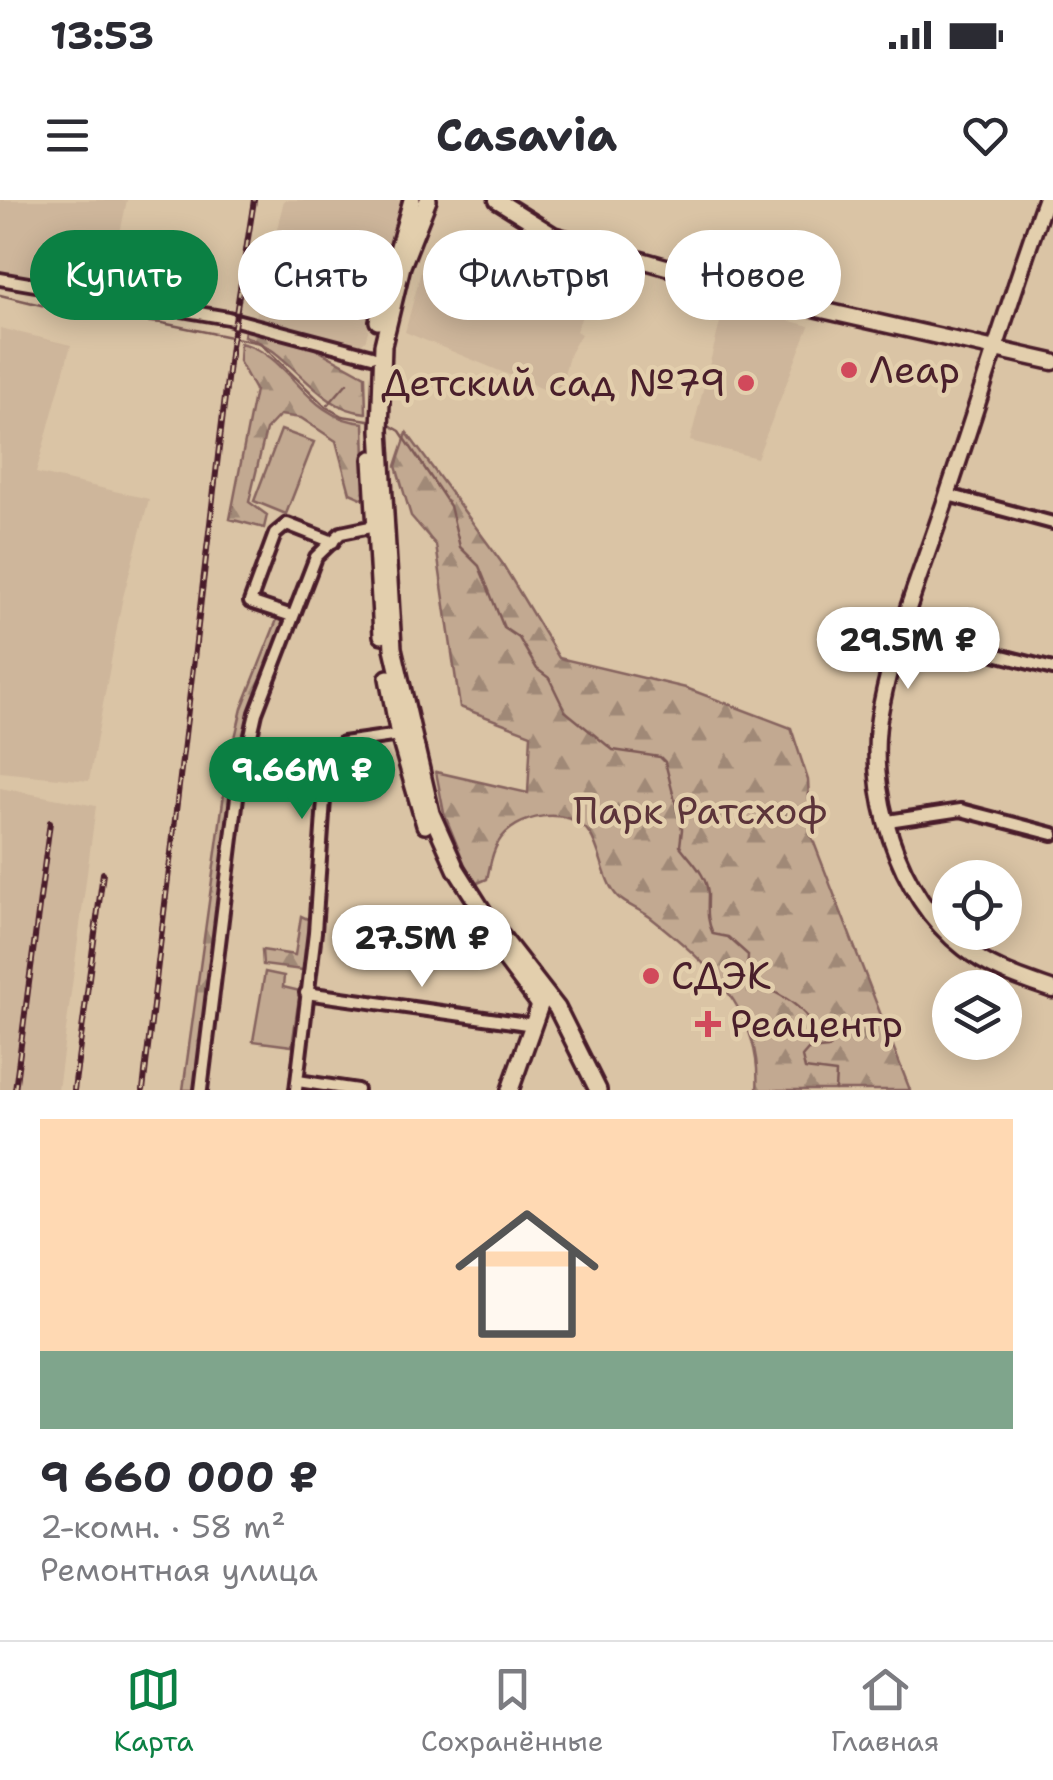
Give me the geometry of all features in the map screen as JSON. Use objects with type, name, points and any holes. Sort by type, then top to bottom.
[{"type":"main road","points":[[412,200],[383,298],[377,359],[375,421],[383,649],[399,734],[420,810],[447,873],[477,922],[536,994],[540,1005],[510,1090]]},
{"type":"main road","points":[[377,359],[402,266],[428,200]]},
{"type":"main road","points":[[381,526],[393,648],[431,813],[456,869],[566,1026],[598,1090]]},
{"type":"main road","points":[[534,1025],[544,1021],[566,1026]]},
{"type":"street","points":[[498,200],[541,229],[572,241],[804,306],[1053,362]]},
{"type":"street","points":[[1045,200],[902,630],[880,708],[876,751],[880,794],[908,882],[940,925],[990,965],[1053,990]]},
{"type":"street","points":[[0,279],[228,318],[377,359]]},
{"type":"street","points":[[948,495],[1053,523]]},
{"type":"street","points":[[292,616],[250,602],[276,534],[287,524],[333,542]]},
{"type":"street","points":[[200,1090],[237,798],[256,713],[316,558],[341,533],[381,526]]},
{"type":"street","points":[[902,630],[1053,669]]},
{"type":"street","points":[[357,1090],[297,1086],[316,932],[326,770],[343,743],[399,734]]},
{"type":"street","points":[[888,821],[961,810],[1053,834]]},
{"type":"street","points":[[306,993],[534,1025]]},
{"type":"shaded area","points":[[0,200],[127,200],[121,230],[30,230],[30,277],[0,272]]},
{"type":"shaded area","points":[[284,200],[406,200],[392,230],[277,230]]},
{"type":"shaded area","points":[[423,264],[423,320],[580,320],[576,331],[581,334],[570,353],[558,395],[405,332]]},
{"type":"shaded area","points":[[269,320],[371,320],[366,339],[359,347]]},
{"type":"shaded area","name":"Детский сад №79","points":[[721,320],[787,320],[809,326],[757,458],[690,441]]},
{"type":"shaded area","points":[[0,328],[71,345],[36,473],[149,499],[122,601],[89,781],[0,772]]},
{"type":"shaded area","points":[[0,788],[96,806],[58,1090],[0,1090]]},
{"type":"green space","points":[[245,330],[310,346],[365,376],[366,413],[348,409],[317,391],[276,353],[244,336]]},
{"type":"green space","points":[[240,343],[273,360],[327,410],[364,423],[366,500],[350,493],[336,441],[301,418],[280,415],[266,430],[249,502],[267,515],[264,528],[230,519],[255,390],[239,361]]},
{"type":"green space","points":[[281,430],[314,442],[286,514],[254,501]]},
{"type":"green space","name":"Парк Ратсхоф","points":[[407,433],[502,563],[559,658],[686,688],[791,728],[808,780],[811,835],[910,1090],[757,1090],[751,1036],[727,991],[692,952],[646,914],[618,897],[590,834],[569,819],[542,816],[516,825],[496,847],[487,879],[473,885],[444,813],[436,772],[528,793],[531,734],[460,707],[436,545],[411,516],[396,466]]},
{"type":"green space","points":[[278,617],[286,620],[233,795],[196,1090],[183,1090],[227,772],[242,708]]},
{"type":"green space","points":[[301,916],[312,921],[303,970],[263,965],[262,950],[295,955]]},
{"type":"green space","points":[[265,972],[284,976],[283,987],[300,991],[292,1046],[253,1041]]},
{"type":"waterway","points":[[0,295],[86,316],[162,323],[260,343],[326,407],[342,416],[375,421]]},
{"type":"waterway","points":[[328,405],[347,383]]},
{"type":"waterway","points":[[388,424],[400,431],[450,506],[460,547],[479,566],[504,628],[519,638],[537,669],[549,678],[565,711],[613,750],[660,757],[665,762],[682,829],[680,846],[705,881],[713,934],[728,937],[748,955],[747,978],[794,1004],[814,1028],[835,1036],[829,1048],[808,1050],[802,1057],[805,1069],[836,1073],[835,1090]]},
{"type":"railway","points":[[143,1090],[231,346],[254,200]]},
{"type":"railway","points":[[15,1090],[50,822]]},
{"type":"railway","points":[[74,1090],[103,873]]},
{"type":"place","name":"Леар","points":[[849,370]]},
{"type":"place","name":"Детский сад №79","points":[[746,383]]},
{"type":"place","name":"СДЭК","points":[[651,976]]},
{"type":"place","name":"Реацентр","points":[[708,1024]]}]
